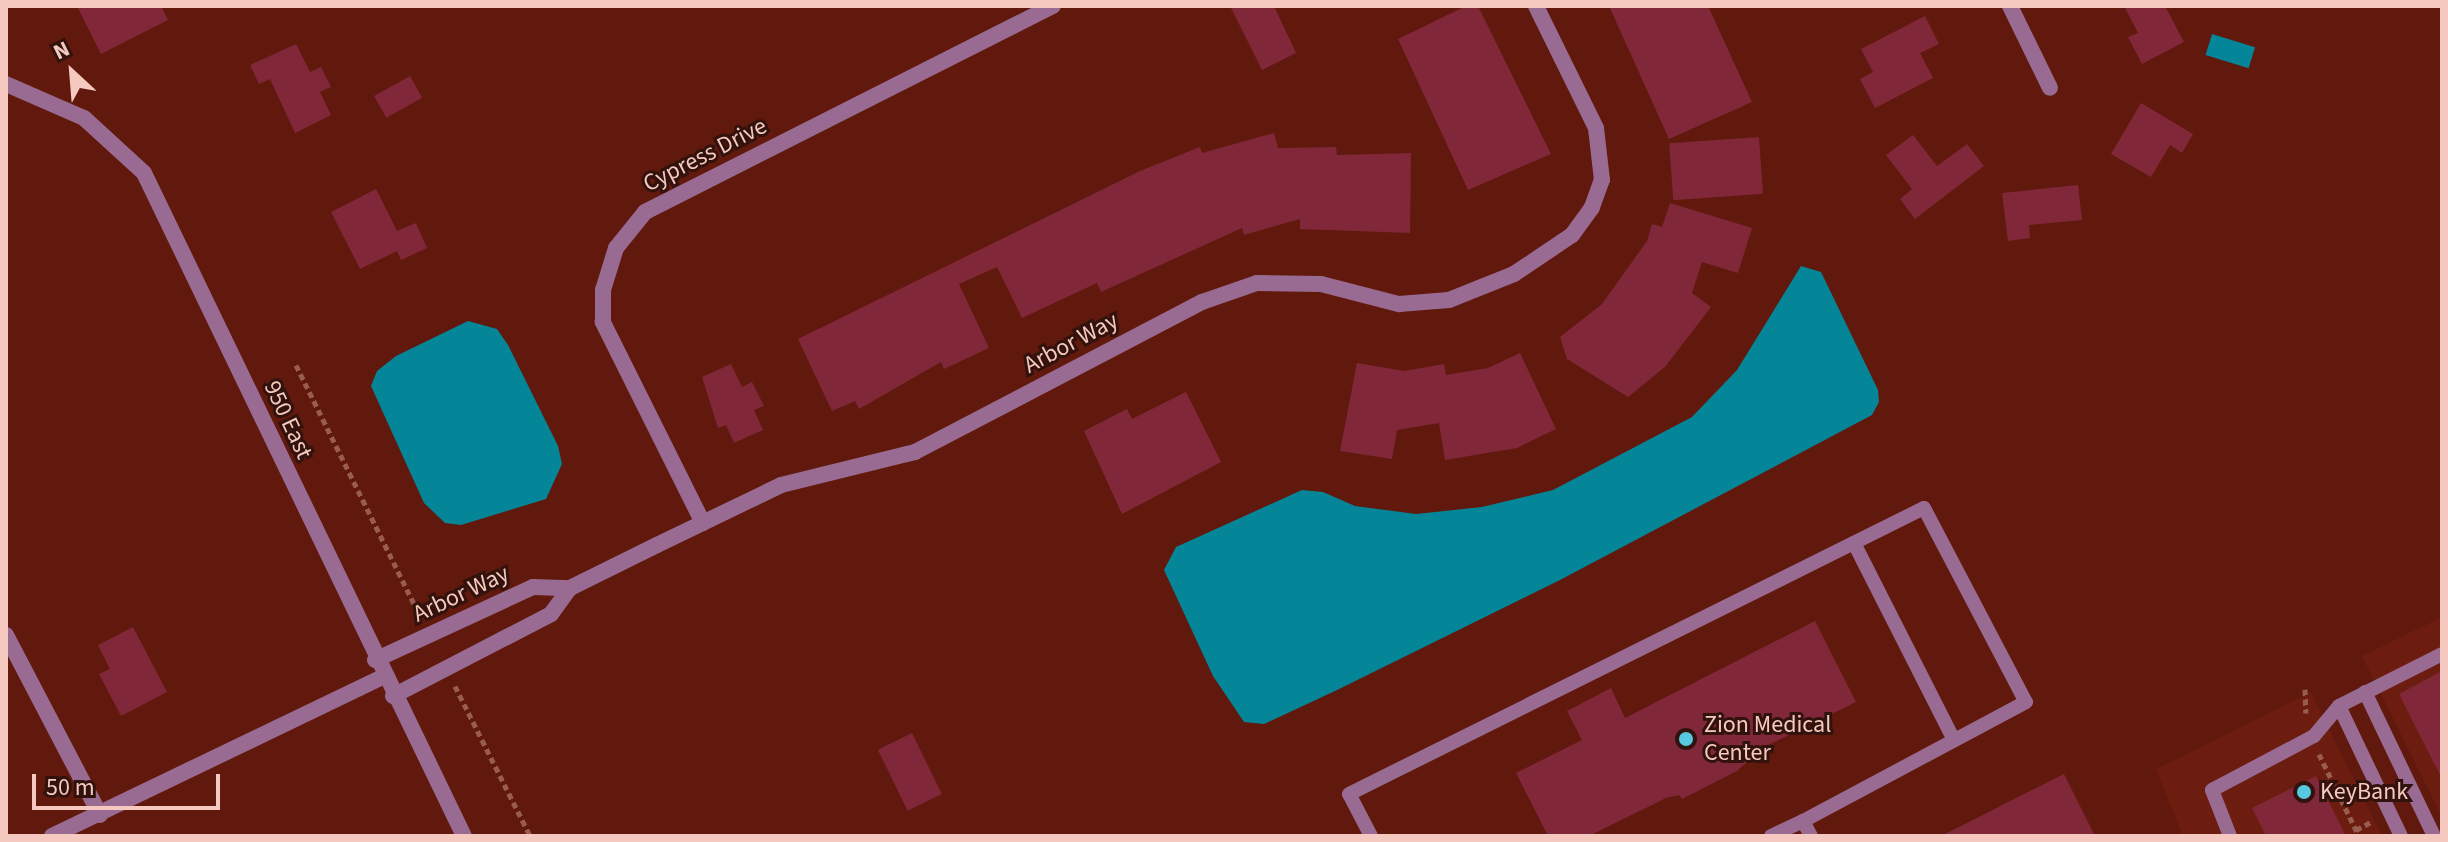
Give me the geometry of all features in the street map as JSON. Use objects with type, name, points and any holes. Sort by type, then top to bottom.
[{"type":"street","name":"Cypress Drive","points":[[703,523],[603,322],[603,290],[616,248],[645,212],[1053,6]]},
{"type":"street","name":"Arbor Way","points":[[375,660],[533,587],[570,588],[781,485],[915,452],[1202,302],[1257,283],[1321,284],[1399,304],[1449,300],[1514,274],[1572,235],[1592,207],[1602,180],[1596,128],[1536,6]]},
{"type":"street","points":[[2010,6],[2050,88]]},
{"type":"street","name":"950 East","points":[[6,84],[84,118],[144,173],[383,677],[464,836]]},
{"type":"street","name":"Arbor Way","points":[[393,696],[551,614],[570,588]]},
{"type":"street","points":[[6,635],[100,815]]},
{"type":"street","points":[[52,836],[383,677]]},
{"type":"lane","points":[[1371,836],[1349,794],[1924,508],[2026,702],[1771,836]]},
{"type":"lane","points":[[1854,543],[1954,740]]},
{"type":"lane","points":[[2230,836],[2212,790],[2314,736],[2339,706],[2442,654]]},
{"type":"lane","points":[[2365,692],[2437,831]]},
{"type":"lane","points":[[2339,706],[2401,836]]},
{"type":"lane","points":[[1803,821],[1811,836]]},
{"type":"path","points":[[296,365],[418,612]]},
{"type":"path","points":[[455,686],[530,836]]},
{"type":"path","points":[[2303,722],[2305,689]]},
{"type":"path","points":[[2318,752],[2359,836]]},
{"type":"shaded area","points":[[2442,617],[2442,817],[2362,656]]},
{"type":"shaded area","points":[[2311,692],[2382,836],[2183,836],[2156,769]]},
{"type":"water","points":[[2212,34],[2255,47],[2249,68],[2206,55]]},
{"type":"water","points":[[1801,266],[1821,272],[1878,390],[1879,402],[1872,415],[1560,580],[1335,691],[1264,724],[1244,722],[1213,676],[1164,570],[1176,547],[1302,490],[1323,492],[1355,506],[1416,514],[1482,507],[1553,490],[1692,417],[1737,370]]},
{"type":"water","points":[[468,321],[497,329],[508,345],[558,446],[562,464],[546,499],[461,525],[445,523],[424,503],[371,386],[377,371],[396,356]]},
{"type":"building","points":[[77,6],[161,6],[168,20],[101,54]]},
{"type":"building","points":[[1230,6],[1274,6],[1296,53],[1262,70]]},
{"type":"building","points":[[1466,6],[1478,6],[1551,154],[1468,190],[1398,39]]},
{"type":"building","points":[[1609,6],[1708,6],[1752,102],[1669,139]]},
{"type":"building","points":[[2124,6],[2165,6],[2184,42],[2142,64],[2128,37],[2138,33]]},
{"type":"building","points":[[1925,16],[1939,44],[1920,53],[1933,78],[1875,108],[1860,79],[1873,72],[1861,49]]},
{"type":"building","points":[[296,44],[310,72],[321,67],[331,87],[320,92],[331,115],[295,133],[270,79],[259,84],[250,65]]},
{"type":"building","points":[[410,76],[422,98],[386,118],[374,96]]},
{"type":"building","points":[[2141,103],[2193,134],[2182,153],[2170,145],[2151,177],[2111,154]]},
{"type":"building","points":[[1274,133],[1278,148],[1336,147],[1337,155],[1411,153],[1410,233],[1300,229],[1300,219],[1244,235],[1242,228],[1101,292],[1097,283],[1022,318],[997,267],[959,284],[989,348],[944,369],[941,362],[859,409],[855,401],[832,411],[798,339],[1140,171],[1200,147],[1202,153]]},
{"type":"building","points":[[1913,135],[1937,166],[1967,144],[1984,166],[1915,219],[1900,199],[1912,189],[1886,155]]},
{"type":"building","points":[[1759,137],[1763,194],[1673,200],[1669,143]]},
{"type":"building","points":[[2078,185],[2082,220],[2029,225],[2030,238],[2008,241],[2002,193]]},
{"type":"building","points":[[376,189],[397,231],[416,223],[427,248],[401,260],[397,251],[360,269],[331,212]]},
{"type":"building","points":[[1670,203],[1752,228],[1738,273],[1702,262],[1692,293],[1711,307],[1665,367],[1628,397],[1567,359],[1560,337],[1602,304],[1647,241],[1652,224],[1662,227]]},
{"type":"building","points":[[1520,353],[1556,429],[1517,448],[1445,460],[1439,423],[1397,430],[1392,459],[1340,451],[1357,363],[1404,371],[1444,364],[1446,375],[1488,368]]},
{"type":"building","points":[[731,364],[742,387],[752,382],[764,406],[754,410],[763,430],[734,443],[726,425],[718,428],[702,377]]},
{"type":"building","points":[[1186,392],[1221,462],[1122,514],[1084,431],[1127,409],[1132,419]]},
{"type":"building","points":[[1815,621],[1856,702],[1744,757],[1747,762],[1737,771],[1682,799],[1679,795],[1666,798],[1589,836],[1548,836],[1516,773],[1582,740],[1567,711],[1611,688],[1625,718]]},
{"type":"building","points":[[133,627],[167,692],[121,716],[99,674],[110,669],[98,645]]},
{"type":"building","points":[[2442,671],[2442,779],[2399,694]]},
{"type":"building","points":[[912,733],[942,794],[908,811],[878,750]]},
{"type":"building","points":[[2064,774],[2095,836],[1941,836]]},
{"type":"building","name":"KeyBank","points":[[2316,776],[2346,836],[2266,836],[2252,808]]},
{"type":"place","name":"Zion Medical Center","points":[[1686,739]]},
{"type":"place","name":"KeyBank","points":[[2304,792]]}]
